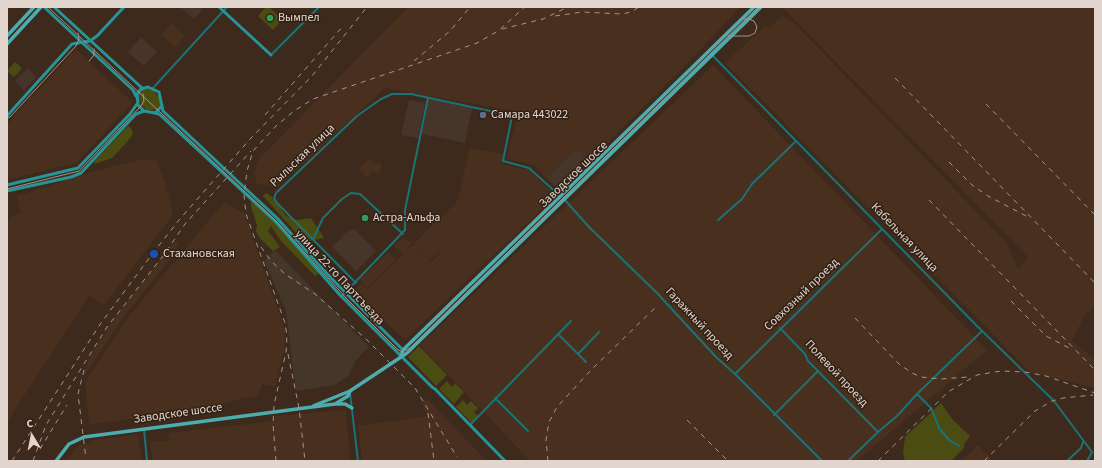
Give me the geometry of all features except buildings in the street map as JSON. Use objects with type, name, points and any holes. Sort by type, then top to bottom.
[{"type":"main road","points":[[7,36],[34,7]]},
{"type":"main road","points":[[7,44],[41,7]]},
{"type":"main road","points":[[7,186],[78,168],[136,108],[136,96],[133,90],[44,7]]},
{"type":"main road","points":[[7,191],[78,174],[136,114],[144,111],[155,113],[162,106],[161,96],[153,88],[142,88],[54,7]]},
{"type":"main road","points":[[7,116],[72,44],[90,41],[97,36],[124,7]]},
{"type":"main road","points":[[219,7],[271,55]]},
{"type":"main road","name":"Заводское шоссе","points":[[313,406],[350,391],[407,353],[754,7]]},
{"type":"main road","name":"Заводское шоссе","points":[[401,356],[403,350],[479,276],[761,7]]},
{"type":"main road","points":[[28,13],[32,12],[32,16]]},
{"type":"main road","points":[[136,96],[142,88]]},
{"type":"main road","points":[[137,102],[144,111]]},
{"type":"main road","name":"улица 22-го Партсъезда","points":[[162,106],[163,111],[180,130],[277,221],[403,350]]},
{"type":"main road","name":"улица 22-го Партсъезда","points":[[155,113],[159,114],[180,130]]},
{"type":"main road","name":"улица 22-го Партсъезда","points":[[277,221],[341,297],[505,461]]},
{"type":"main road","points":[[479,276],[482,279]]},
{"type":"main road","name":"Заводское шоссе","points":[[56,461],[69,444],[77,440],[144,429],[335,404],[348,396],[350,391]]},
{"type":"main road","points":[[335,404],[345,404],[352,408]]},
{"type":"street","points":[[153,88],[227,7]]},
{"type":"street","points":[[271,55],[319,7]]},
{"type":"street","name":"Кабельная улица","points":[[708,52],[982,331],[1054,400],[1092,452]]},
{"type":"street","name":"Рыльская улица","points":[[356,283],[277,203],[274,198],[276,193],[357,116],[381,99],[400,93],[504,114],[510,117],[511,121]]},
{"type":"street","points":[[341,297],[404,234],[406,223],[405,210],[428,98]]},
{"type":"street","name":"Гаражный проезд","points":[[511,121],[503,161],[529,168],[562,198],[589,227],[658,293],[716,357],[822,461]]},
{"type":"street","points":[[718,220],[742,199],[752,184],[796,141]]},
{"type":"street","points":[[313,239],[323,218],[342,199],[352,193],[360,194],[404,234]]},
{"type":"street","name":"Совхозный проезд","points":[[735,374],[882,229]]},
{"type":"street","points":[[470,425],[572,321]]},
{"type":"street","name":"Полевой проезд","points":[[780,328],[805,354],[808,360],[818,371],[878,432]]},
{"type":"street","points":[[848,461],[897,416],[917,394],[982,331]]},
{"type":"street","points":[[578,354],[599,332]]},
{"type":"street","points":[[558,334],[586,362]]},
{"type":"street","points":[[774,414],[818,371]]},
{"type":"street","points":[[350,391],[358,461]]},
{"type":"street","points":[[917,394],[931,408],[939,428],[949,440],[959,446]]},
{"type":"street","points":[[495,398],[528,431]]},
{"type":"street","points":[[144,429],[147,461]]},
{"type":"street","points":[[1067,461],[1081,448],[1083,441]]},
{"type":"street","points":[[1086,461],[1092,452],[1095,452]]},
{"type":"shaded area","points":[[180,7],[200,7],[203,9],[194,19]]},
{"type":"shaded area","name":"Вымпел","points":[[266,7],[269,7],[282,20],[273,30],[258,16]]},
{"type":"shaded area","points":[[408,7],[741,7],[676,75],[565,185],[557,190],[534,165],[506,159],[519,112],[385,88],[277,188],[257,184],[254,175],[258,160]]},
{"type":"shaded area","points":[[782,7],[1095,7],[1095,306],[1085,315],[1072,340],[1095,360],[1095,388],[1030,372],[725,63],[764,27],[769,28],[782,16],[793,22],[1007,243],[1018,269],[1028,257]]},
{"type":"shaded area","points":[[171,23],[185,36],[175,48],[161,35]]},
{"type":"shaded area","points":[[141,37],[157,52],[144,66],[128,52]]},
{"type":"shaded area","points":[[76,49],[131,101],[131,105],[76,163],[7,180],[7,124]]},
{"type":"shaded area","points":[[15,62],[22,68],[14,77],[7,71]]},
{"type":"shaded area","points":[[713,65],[987,350],[857,461],[530,461],[420,345]]},
{"type":"shaded area","points":[[28,68],[36,77],[24,90],[15,81]]},
{"type":"shaded area","points":[[141,90],[153,90],[160,98],[160,107],[157,110],[147,110],[141,105],[138,96]]},
{"type":"shaded area","points":[[431,99],[472,108],[465,143],[422,134],[428,101]]},
{"type":"shaded area","points":[[409,100],[425,103],[418,138],[401,135]]},
{"type":"shaded area","points":[[128,126],[131,128],[133,134],[128,141],[112,158],[95,164],[94,162]]},
{"type":"shaded area","points":[[470,148],[503,154],[502,164],[529,170],[556,196],[405,340],[353,291],[361,284],[367,289],[414,244],[431,262],[441,252],[437,249],[440,252],[430,260],[414,243],[457,202]]},
{"type":"shaded area","points":[[577,149],[588,161],[558,188],[547,177]]},
{"type":"shaded area","points":[[370,158],[374,162],[382,164],[380,173],[372,172],[367,177],[359,169]]},
{"type":"shaded area","points":[[144,159],[157,161],[165,181],[173,215],[104,305],[89,296],[7,422],[7,222],[11,216],[21,214],[17,196],[91,172]]},
{"type":"shaded area","points":[[266,193],[271,196],[286,216],[297,220],[311,218],[324,238],[309,241],[299,236],[263,196]]},
{"type":"shaded area","points":[[251,201],[273,220],[319,273],[315,276],[281,241],[271,226],[268,231],[280,247],[273,251],[259,237],[256,231],[257,225],[251,207]]},
{"type":"shaded area","points":[[224,202],[244,213],[285,331],[284,351],[275,386],[262,384],[258,396],[242,398],[208,410],[182,414],[169,413],[89,425],[85,382],[130,315]]},
{"type":"shaded area","points":[[354,229],[376,251],[356,271],[332,247],[343,237],[343,234]]},
{"type":"shaded area","points":[[403,238],[412,243],[403,254],[394,245]]},
{"type":"shaded area","points":[[175,241],[178,243],[175,253],[123,318],[84,376],[83,374],[91,354],[113,320]]},
{"type":"shaded area","points":[[275,250],[369,347],[356,360],[349,375],[335,385],[296,391],[286,311],[264,261]]},
{"type":"shaded area","points":[[388,252],[396,260],[367,288],[360,280]]},
{"type":"shaded area","points":[[419,346],[447,375],[436,386],[408,357]]},
{"type":"shaded area","points":[[447,381],[452,387],[455,383],[464,392],[454,404],[439,389]]},
{"type":"shaded area","points":[[426,398],[487,461],[362,461],[358,426],[427,416],[421,402]]},
{"type":"shaded area","points":[[463,400],[467,405],[471,401],[478,408],[474,412],[478,416],[472,423],[456,407]]},
{"type":"shaded area","points":[[941,403],[953,420],[970,436],[964,444],[964,448],[951,461],[905,461],[903,453],[905,437]]},
{"type":"shaded area","points":[[346,410],[350,461],[153,461],[150,442],[169,440],[168,433],[275,421],[275,416]]},
{"type":"shaded area","points":[[138,434],[142,461],[66,461],[80,444],[90,443],[93,440]]},
{"type":"shaded area","points":[[978,445],[993,461],[961,461]]},
{"type":"tram line","points":[[48,7],[276,221],[348,300],[397,349],[402,352],[410,348],[758,7]]},
{"type":"tram line","points":[[728,36],[749,36],[755,33],[757,27],[754,21],[743,19]]},
{"type":"tram line","points":[[7,118],[10,117],[76,46],[79,39],[78,33]]},
{"type":"tram line","points":[[89,61],[94,55],[94,49]]},
{"type":"tram line","points":[[7,189],[79,171],[141,106],[144,101],[143,94]]},
{"type":"railway","points":[[12,461],[101,323],[153,253],[179,220],[251,138],[312,76],[367,7]]},
{"type":"railway","points":[[414,61],[450,31],[470,7]]},
{"type":"railway","points":[[276,461],[273,424],[274,405],[286,352],[287,336],[285,323],[246,214],[244,195],[247,171],[253,151],[276,126],[294,111],[313,99],[477,43],[498,31],[525,7]]},
{"type":"railway","points":[[502,29],[543,19],[568,7]]},
{"type":"railway","points":[[555,16],[582,12],[622,14],[631,12],[639,7]]},
{"type":"railway","points":[[265,115],[344,25]]},
{"type":"railway","points":[[895,78],[1095,283]]},
{"type":"railway","points":[[986,104],[1095,215]]},
{"type":"railway","points":[[33,461],[46,425],[107,327],[163,256],[185,224],[251,151]]},
{"type":"railway","points":[[949,162],[972,185],[988,196],[1026,216]]},
{"type":"railway","points":[[929,200],[1095,370]]},
{"type":"railway","points":[[261,247],[271,261],[285,274],[315,294],[366,339],[415,388],[457,457]]},
{"type":"railway","points":[[1011,301],[1046,336],[1071,349]]},
{"type":"railway","points":[[548,461],[546,440],[549,422],[557,407],[591,370],[658,305]]},
{"type":"railway","points":[[855,318],[899,364],[912,373],[921,377],[941,379],[968,377]]},
{"type":"railway","points":[[288,354],[299,408],[305,461]]},
{"type":"railway","points":[[84,370],[78,394],[86,459]]},
{"type":"railway","points":[[878,461],[948,392],[977,375],[1001,371],[1025,372],[1046,376],[1095,393]]},
{"type":"railway","points":[[984,461],[1035,411],[1052,401],[1063,398],[1093,395]]},
{"type":"railway","points":[[40,449],[67,405]]},
{"type":"railway","points":[[428,413],[434,461]]},
{"type":"railway","points":[[687,420],[728,461]]},
{"type":"place","name":"Вымпел","points":[[270,18]]},
{"type":"place","name":"Самара 443022","points":[[483,115]]},
{"type":"place","name":"Астра-Альфа","points":[[365,218]]},
{"type":"place","name":"Стахановская","points":[[154,254]]}]
